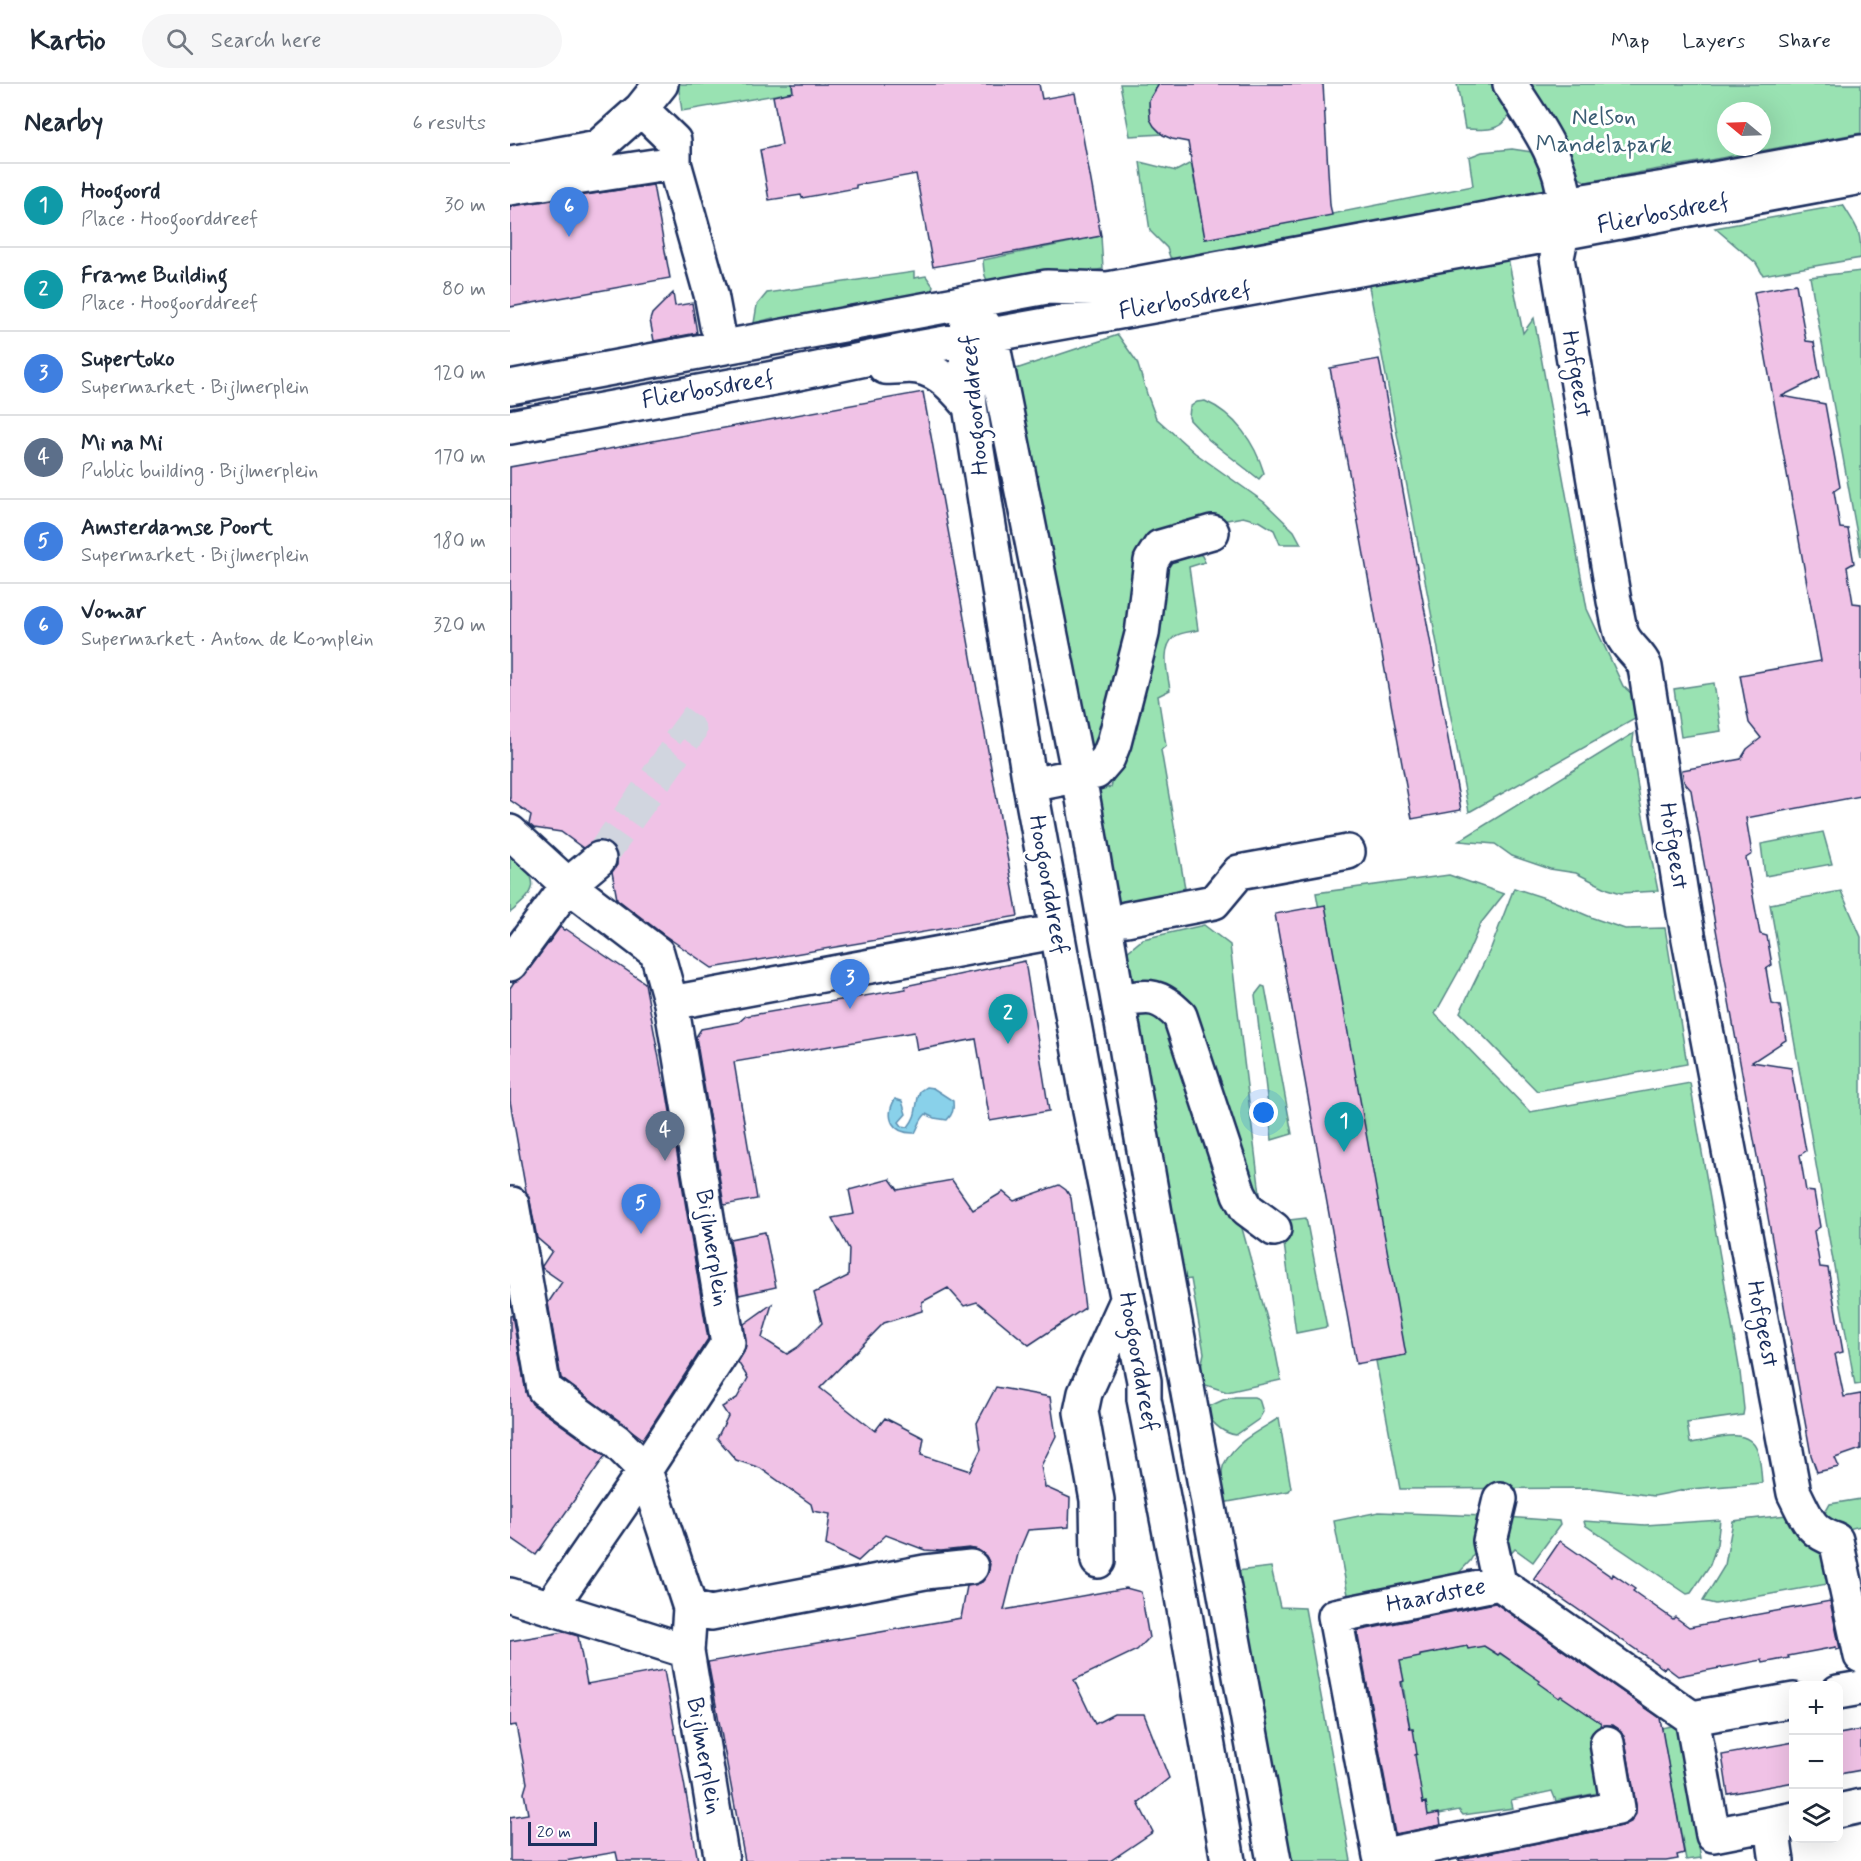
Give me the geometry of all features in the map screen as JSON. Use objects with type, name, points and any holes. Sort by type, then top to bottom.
[{"type":"street","points":[[510,163],[598,147],[640,109],[661,84]]},
{"type":"street","name":"Flierbosdreef","points":[[1510,84],[1559,168],[1563,219]]},
{"type":"street","points":[[640,109],[674,141],[674,163],[711,294],[717,326]]},
{"type":"street","points":[[510,188],[674,163]]},
{"type":"street","name":"Flierbosdreef","points":[[510,427],[779,377],[923,347],[1045,327],[1111,301],[1563,219],[1665,188],[1851,167]]},
{"type":"street","name":"Hofgeest","points":[[1563,219],[1557,258],[1614,601],[1623,635],[1641,658],[1645,667],[1684,913],[1794,1493],[1812,1526],[1823,1536],[1849,1537]]},
{"type":"street","name":"Flierbosdreef","points":[[510,387],[1047,287],[1111,301]]},
{"type":"street","name":"Hoogoorddreef","points":[[969,302],[978,339],[1001,387],[1079,776],[1155,1213],[1274,1861]]},
{"type":"street","points":[[1001,387],[1010,366],[1024,344],[1045,327]]},
{"type":"street","name":"Hoogoorddreef","points":[[978,339],[970,406],[1029,785],[1090,1112],[1144,1381],[1144,1399],[1179,1580],[1228,1861]]},
{"type":"street","points":[[856,362],[888,368],[917,367],[933,371],[949,383],[970,406]]},
{"type":"street","points":[[1029,785],[1096,772],[1108,758],[1114,743],[1142,634],[1151,561],[1160,547],[1212,532]]},
{"type":"street","name":"Bijlmerplein","points":[[510,832],[568,885],[657,953],[672,1003],[728,1343],[645,1470],[550,1608]]},
{"type":"street","points":[[1126,919],[1214,902],[1239,872],[1348,852]]},
{"type":"street","points":[[510,964],[568,885],[599,859]]},
{"type":"street","points":[[672,1003],[1038,935]]},
{"type":"street","points":[[1119,1001],[1149,996],[1170,1005],[1180,1016],[1239,1194],[1246,1209],[1274,1229]]},
{"type":"street","points":[[1090,1112],[1125,1145],[1134,1173],[1155,1213]]},
{"type":"street","name":"Bijlmerplein","points":[[511,1196],[532,1270],[544,1389],[616,1441],[645,1470],[690,1608],[687,1651],[722,1861]]},
{"type":"street","points":[[1098,1561],[1097,1500],[1081,1412],[1085,1393],[1127,1300]]},
{"type":"street","points":[[1499,1583],[1490,1541],[1500,1499]]},
{"type":"street","points":[[1849,1537],[1861,1654]]},
{"type":"street","points":[[690,1608],[711,1612],[925,1572],[971,1567]]},
{"type":"street","name":"Haardstee","points":[[1608,1743],[1618,1808],[1380,1856],[1335,1616],[1499,1583],[1692,1718]]},
{"type":"street","points":[[510,1596],[687,1651]]},
{"type":"street","points":[[1843,1691],[1861,1688]]},
{"type":"street","points":[[1789,1701],[1692,1718],[1713,1835],[1789,1820]]},
{"type":"street","points":[[1217,1801],[1260,1791]]},
{"type":"street","points":[[1843,1809],[1861,1806]]},
{"type":"street","points":[[1777,1861],[1774,1839],[1776,1832],[1779,1825],[1789,1820]]},
{"type":"green space","points":[[678,84],[792,84],[793,92],[682,111]]},
{"type":"green space","points":[[1120,84],[1160,84],[1151,96],[1149,109],[1153,122],[1162,134],[1130,136]]},
{"type":"green space","points":[[1457,84],[1496,84],[1509,113],[1507,119],[1497,127],[1478,130],[1465,129]]},
{"type":"green space","name":"Nelson Mandelapark","points":[[1525,84],[1861,84],[1861,133],[1771,149],[1771,102],[1717,102],[1717,156],[1732,156],[1586,182],[1572,174]]},
{"type":"green space","points":[[1512,149],[1532,152],[1542,164],[1548,181],[1539,198],[1182,266],[1170,257],[1167,248],[1150,231],[1140,162],[1176,171],[1191,163],[1206,239],[1473,186],[1469,157],[1482,152]]},
{"type":"green space","points":[[1843,205],[1858,230],[1861,258],[1763,275],[1756,263],[1715,228]]},
{"type":"green space","points":[[1101,236],[1103,269],[999,288],[988,281],[985,274],[983,260]]},
{"type":"green space","points":[[1507,253],[1523,333],[1534,318],[1587,609],[1623,686],[1632,694],[1642,715],[1469,812],[1367,276]]},
{"type":"green space","points":[[1861,271],[1861,556],[1810,277]]},
{"type":"green space","points":[[914,272],[914,278],[926,276],[933,286],[929,299],[776,330],[773,318],[754,323],[757,305],[767,293]]},
{"type":"green space","points":[[1118,335],[1137,362],[1156,418],[1195,453],[1264,502],[1294,531],[1301,544],[1280,544],[1274,530],[1261,522],[1243,517],[1163,532],[1102,743],[1083,753],[1066,636],[1016,369]]},
{"type":"green space","points":[[1205,401],[1226,414],[1249,440],[1264,473],[1259,479],[1209,440],[1190,420],[1190,407],[1197,402]]},
{"type":"green space","points":[[1195,551],[1202,556],[1205,562],[1189,567],[1198,630],[1179,634],[1170,642],[1166,662],[1170,690],[1158,696],[1166,746],[1161,750],[1185,888],[1112,906],[1090,793],[1111,787],[1154,638],[1159,563]]},
{"type":"green space","points":[[1714,683],[1721,731],[1681,737],[1674,689]]},
{"type":"green space","points":[[1634,733],[1632,748],[1640,801],[1658,891],[1621,893],[1576,873],[1550,869],[1512,856],[1495,844],[1459,841]]},
{"type":"green space","points":[[1823,832],[1832,864],[1765,876],[1761,844]]},
{"type":"green space","points":[[518,855],[529,873],[533,886],[527,897],[510,912],[510,859]]},
{"type":"green space","points":[[1449,875],[1504,894],[1481,923],[1465,960],[1435,1014],[1530,1112],[1690,1083],[1740,1372],[1744,1409],[1743,1415],[1687,1423],[1690,1443],[1727,1436],[1745,1438],[1752,1442],[1757,1450],[1762,1483],[1690,1489],[1654,1496],[1593,1488],[1400,1489],[1376,1361],[1400,1356],[1316,893]]},
{"type":"green space","points":[[1514,888],[1625,929],[1665,928],[1687,1064],[1537,1091],[1460,1012],[1491,948]]},
{"type":"green space","points":[[1841,891],[1861,937],[1861,1384],[1855,1385],[1770,904]]},
{"type":"green space","points":[[1204,925],[1230,945],[1260,1194],[1247,1189],[1240,1221],[1274,1344],[1281,1380],[1227,1392],[1206,1385],[1197,1386],[1204,1353],[1191,1279],[1176,1281],[1121,957],[1143,939]]},
{"type":"green space","points":[[1262,986],[1265,987],[1292,1134],[1272,1140],[1255,995]]},
{"type":"green space","points":[[1306,1218],[1327,1327],[1296,1333],[1281,1221]]},
{"type":"green space","points":[[1235,1397],[1259,1399],[1263,1412],[1259,1419],[1236,1435],[1220,1428],[1208,1415],[1210,1406]]},
{"type":"green space","points":[[1279,1418],[1291,1488],[1289,1491],[1222,1503],[1220,1487],[1222,1470],[1229,1456],[1248,1437]]},
{"type":"green space","points":[[1861,1499],[1861,1526],[1839,1531],[1827,1524],[1825,1513],[1830,1504]]},
{"type":"green space","points":[[1379,1512],[1485,1516],[1479,1545],[1470,1561],[1453,1579],[1349,1600],[1334,1521]]},
{"type":"green space","points":[[1787,1515],[1830,1557],[1833,1583],[1715,1604],[1703,1601],[1725,1565],[1733,1521]]},
{"type":"green space","points":[[1506,1517],[1559,1521],[1560,1525],[1533,1562],[1515,1549],[1506,1559]]},
{"type":"green space","points":[[1720,1520],[1717,1544],[1710,1565],[1691,1593],[1687,1594],[1585,1525],[1584,1521],[1645,1525]]},
{"type":"green space","points":[[1271,1567],[1280,1607],[1305,1608],[1351,1861],[1282,1861],[1237,1571]]},
{"type":"green space","points":[[1480,1643],[1487,1645],[1613,1728],[1608,1791],[1556,1801],[1552,1791],[1511,1800],[1513,1808],[1463,1815],[1459,1810],[1424,1817],[1399,1660]]},
{"type":"green space","points":[[1676,1725],[1701,1858],[1686,1860],[1661,1728]]},
{"type":"water","points":[[926,1087],[933,1088],[953,1101],[953,1111],[949,1118],[947,1120],[934,1118],[926,1114],[915,1133],[907,1133],[896,1128],[890,1112],[895,1099],[902,1101],[906,1114],[899,1122],[902,1126],[908,1127],[915,1114],[920,1091]]},
{"type":"building","points":[[792,84],[1039,84],[1042,99],[1075,93],[1101,236],[933,267],[916,174],[802,198],[801,195],[769,200],[760,150],[782,145],[773,96],[793,92]]},
{"type":"building","points":[[1159,84],[1323,84],[1332,215],[1205,239],[1188,142],[1163,135],[1150,119],[1149,100]]},
{"type":"building","points":[[653,185],[670,278],[510,307],[510,206]]},
{"type":"building","points":[[1796,284],[1806,341],[1814,342],[1820,377],[1782,396],[1825,404],[1840,487],[1834,491],[1840,528],[1848,529],[1854,563],[1847,567],[1853,603],[1861,604],[1861,796],[1746,818],[1752,854],[1746,858],[1760,934],[1767,936],[1772,965],[1766,969],[1772,1004],[1780,1006],[1786,1040],[1752,1062],[1791,1068],[1806,1151],[1800,1155],[1806,1191],[1814,1192],[1820,1227],[1814,1231],[1820,1267],[1828,1268],[1843,1352],[1835,1354],[1844,1397],[1861,1394],[1861,1449],[1835,1458],[1839,1467],[1817,1472],[1811,1455],[1691,790],[1684,782],[1682,770],[1741,759],[1747,749],[1761,738],[1749,723],[1740,675],[1821,661],[1754,292]]},
{"type":"building","points":[[673,293],[675,306],[692,303],[697,333],[654,341],[650,320],[652,314]]},
{"type":"building","points":[[1379,359],[1461,810],[1412,819],[1330,368]]},
{"type":"building","points":[[923,392],[1018,916],[712,968],[617,899],[612,872],[617,865],[617,856],[613,847],[606,842],[596,841],[583,848],[561,832],[534,828],[529,824],[531,815],[510,800],[510,467]]},
{"type":"building","points":[[1325,905],[1406,1355],[1356,1364],[1275,914]]},
{"type":"building","points":[[560,927],[645,983],[664,1085],[665,1082],[708,1339],[643,1439],[561,1378],[548,1303],[562,1282],[542,1268],[552,1251],[537,1238],[510,1101],[510,988],[514,982],[525,975]]},
{"type":"building","points":[[1025,961],[1049,1111],[990,1121],[976,1039],[917,1050],[914,1032],[734,1062],[757,1199],[724,1205],[696,1037],[701,1029],[739,1022],[746,1016],[906,989],[905,986]]},
{"type":"building","points":[[890,1179],[898,1190],[952,1180],[973,1210],[1003,1192],[1014,1201],[1059,1185],[1071,1198],[1085,1308],[1029,1345],[977,1302],[964,1306],[948,1288],[922,1302],[922,1311],[884,1323],[820,1388],[875,1431],[885,1418],[924,1438],[921,1455],[970,1471],[981,1449],[977,1423],[996,1387],[1050,1397],[1056,1436],[1041,1466],[1045,1487],[1070,1498],[1069,1527],[1028,1530],[1018,1554],[1004,1610],[1126,1588],[1141,1592],[1149,1638],[1137,1650],[1074,1680],[1095,1724],[1114,1714],[1144,1714],[1169,1778],[1138,1803],[1153,1832],[1110,1861],[745,1861],[708,1662],[961,1618],[967,1586],[982,1582],[988,1574],[990,1564],[986,1556],[978,1550],[969,1548],[925,1550],[886,1535],[858,1561],[826,1545],[830,1514],[813,1511],[811,1504],[760,1468],[736,1460],[717,1438],[728,1416],[722,1407],[737,1398],[748,1378],[738,1362],[744,1352],[746,1341],[744,1324],[772,1304],[762,1338],[787,1354],[798,1347],[822,1323],[814,1293],[848,1276],[849,1249],[832,1218],[854,1214],[849,1190]]},
{"type":"building","points":[[765,1232],[776,1287],[739,1295],[730,1239]]},
{"type":"building","points":[[512,1315],[526,1392],[532,1404],[605,1456],[536,1555],[510,1537],[510,1316]]},
{"type":"building","points":[[1560,1541],[1612,1577],[1613,1574],[1635,1589],[1633,1591],[1673,1619],[1675,1617],[1689,1627],[1830,1601],[1840,1649],[1836,1650],[1836,1647],[1763,1663],[1762,1660],[1678,1676],[1666,1667],[1664,1669],[1534,1579]]},
{"type":"building","points":[[1495,1603],[1660,1718],[1684,1853],[1677,1855],[1678,1859],[1666,1861],[1459,1861],[1459,1859],[1622,1826],[1631,1822],[1636,1814],[1625,1740],[1621,1731],[1613,1725],[1600,1726],[1601,1723],[1561,1696],[1559,1698],[1538,1683],[1540,1681],[1500,1653],[1498,1655],[1484,1646],[1468,1649],[1467,1646],[1400,1661],[1404,1681],[1401,1682],[1410,1729],[1413,1729],[1423,1803],[1426,1802],[1428,1815],[1439,1813],[1441,1825],[1395,1834],[1357,1631]]},
{"type":"building","points":[[564,1632],[578,1636],[587,1684],[664,1670],[698,1861],[618,1861],[616,1852],[565,1861],[510,1861],[510,1817],[528,1814],[524,1793],[527,1783],[516,1725],[510,1726],[510,1641]]},
{"type":"building","points":[[1861,1730],[1861,1770],[1843,1773],[1843,1733]]},
{"type":"building","points":[[1789,1743],[1789,1783],[1728,1794],[1722,1755]]},
{"type":"tunnel","points":[[599,859],[690,731],[675,720]]},
{"type":"tunnel","points":[[1038,935],[1126,919]]},
{"type":"place","name":"Vomar","points":[[569,237]]},
{"type":"place","name":"Supertoko","points":[[850,1009]]},
{"type":"place","name":"Frame Building","points":[[1008,1044]]},
{"type":"place","name":"Hoogoord","points":[[1344,1152]]},
{"type":"place","name":"Mi na Mi","points":[[665,1161]]},
{"type":"place","name":"Amsterdamse Poort","points":[[641,1234]]}]
